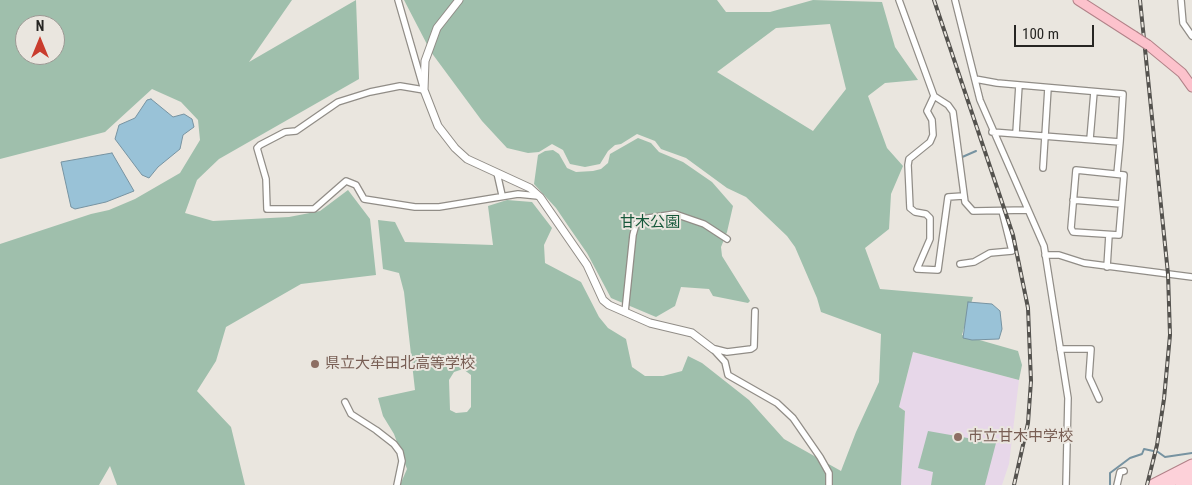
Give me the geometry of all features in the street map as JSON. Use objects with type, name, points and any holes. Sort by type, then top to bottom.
[{"type":"highway","points":[[1078,0],[1148,45],[1189,75],[1192,87]]},
{"type":"main road","points":[[1151,485],[1192,464]]},
{"type":"main road","points":[[1164,485],[1192,473]]},
{"type":"main road","points":[[1180,485],[1192,480]]},
{"type":"street","points":[[398,0],[424,90],[438,126],[455,148],[467,160],[530,188],[538,196],[587,265],[603,300],[650,323],[692,333],[713,349],[725,362],[728,375],[777,403],[793,418],[820,457],[829,473],[829,485]]},
{"type":"street","points":[[424,90],[425,62],[435,34],[459,0]]},
{"type":"street","points":[[899,0],[934,96],[948,105],[953,112],[965,202],[973,211],[1028,210]]},
{"type":"street","points":[[955,0],[980,100],[992,132],[1028,210],[1045,255],[1069,414],[1066,485]]},
{"type":"street","points":[[1181,0],[1183,23],[1192,36]]},
{"type":"street","points":[[976,79],[1048,88],[1123,94],[1117,174]]},
{"type":"street","points":[[1016,134],[1019,85]]},
{"type":"street","points":[[424,90],[400,86],[370,92],[338,102],[296,131],[285,132],[260,145],[257,148],[266,179],[267,209],[314,209],[346,181],[356,185],[364,199],[414,207],[439,207],[502,195],[538,196]]},
{"type":"street","points":[[1043,168],[1048,88]]},
{"type":"street","points":[[1090,140],[1094,92]]},
{"type":"street","points":[[934,96],[927,112],[932,120],[933,135],[930,142],[909,159],[908,165],[910,208],[915,212],[926,214],[930,218],[930,239],[917,269],[938,270],[948,197],[964,196]]},
{"type":"street","points":[[992,132],[1120,142]]},
{"type":"street","points":[[1076,170],[1124,175],[1119,236],[1073,232],[1070,228],[1073,200],[1076,170]]},
{"type":"street","points":[[498,173],[502,195]]},
{"type":"street","points":[[1073,200],[1121,204]]},
{"type":"street","points":[[960,264],[974,262],[990,253],[1012,251],[1002,211]]},
{"type":"street","points":[[625,312],[633,235],[636,224],[642,219],[675,214],[704,224],[727,240]]},
{"type":"street","points":[[1107,266],[1109,235]]},
{"type":"street","points":[[1045,255],[1059,254],[1084,263],[1192,277]]},
{"type":"street","points":[[713,349],[727,352],[754,347],[755,311]]},
{"type":"street","points":[[1060,349],[1091,349],[1089,377],[1099,399]]},
{"type":"street","points":[[345,402],[351,414],[376,430],[394,444],[400,452],[402,461],[397,485]]},
{"type":"street","points":[[1117,485],[1120,472],[1124,470]]},
{"type":"shaded area","name":"市立甘木中学校","points":[[913,352],[1019,380],[1009,464],[1002,485],[901,485],[905,411],[899,407]]},
{"type":"green space","points":[[0,0],[292,0],[249,62],[356,0],[359,79],[219,159],[197,180],[185,213],[213,221],[289,217],[320,211],[348,190],[370,219],[376,275],[301,284],[226,327],[216,361],[197,391],[231,427],[245,485],[117,485],[110,466],[99,485],[0,485],[0,244],[91,214],[109,210],[135,199],[180,173],[200,140],[198,120],[181,102],[152,89],[105,132],[0,159]]},
{"type":"green space","points":[[404,0],[717,0],[726,12],[770,12],[813,0],[882,2],[895,47],[918,80],[885,83],[868,96],[887,148],[903,166],[891,194],[889,229],[865,248],[880,289],[973,297],[962,335],[1018,351],[1022,365],[1019,380],[913,352],[899,407],[905,411],[901,485],[400,485],[407,469],[394,434],[383,416],[378,398],[415,390],[404,292],[399,273],[383,269],[378,220],[395,222],[405,242],[493,245],[488,206],[507,200],[532,202],[552,228],[544,245],[545,263],[581,282],[599,317],[608,328],[626,339],[632,367],[645,376],[663,376],[682,371],[688,356],[702,363],[749,400],[784,439],[841,471],[856,432],[879,382],[881,334],[821,312],[795,247],[787,236],[746,197],[727,188],[686,158],[661,149],[655,141],[637,134],[621,144],[615,145],[608,151],[600,164],[585,167],[570,164],[563,150],[552,144],[539,152],[528,153],[507,148],[482,121],[431,52]],"holes":[[[830,24],[846,89],[813,131],[717,72],[776,28]],[[463,369],[471,375],[471,407],[467,412],[456,413],[450,410],[449,380],[454,372]]]},
{"type":"green space","name":"甘木公園","points":[[638,138],[651,143],[659,152],[683,162],[712,182],[733,206],[727,232],[721,247],[722,256],[750,301],[748,303],[713,296],[709,289],[681,287],[675,306],[656,317],[611,298],[587,253],[556,208],[534,184],[538,155],[545,151],[553,150],[559,154],[567,168],[576,172],[593,171],[601,169],[608,163],[610,154]]},
{"type":"green space","points":[[928,431],[996,443],[985,485],[931,485],[933,472],[918,468]]},
{"type":"water","points":[[151,99],[173,117],[184,114],[192,119],[194,127],[183,135],[180,149],[158,167],[149,178],[142,175],[115,139],[119,125],[135,118],[147,100]]},
{"type":"water","points":[[112,153],[134,191],[106,202],[75,209],[71,207],[61,162]]},
{"type":"water","points":[[968,302],[992,304],[1000,311],[1002,329],[999,339],[972,340],[963,338]]},
{"type":"waterway","points":[[960,158],[976,151]]},
{"type":"waterway","points":[[1110,485],[1110,473],[1130,458],[1142,454],[1144,449],[1158,452],[1165,457],[1192,453]]},
{"type":"railway","points":[[934,0],[1013,235],[1028,308],[1031,381],[1028,423],[1014,485]]},
{"type":"railway","points":[[1140,0],[1168,274],[1170,335],[1164,399],[1157,445],[1147,485]]},
{"type":"place","name":"県立大牟田北高等学校","points":[[315,364]]},
{"type":"place","name":"市立甘木中学校","points":[[958,437]]}]
